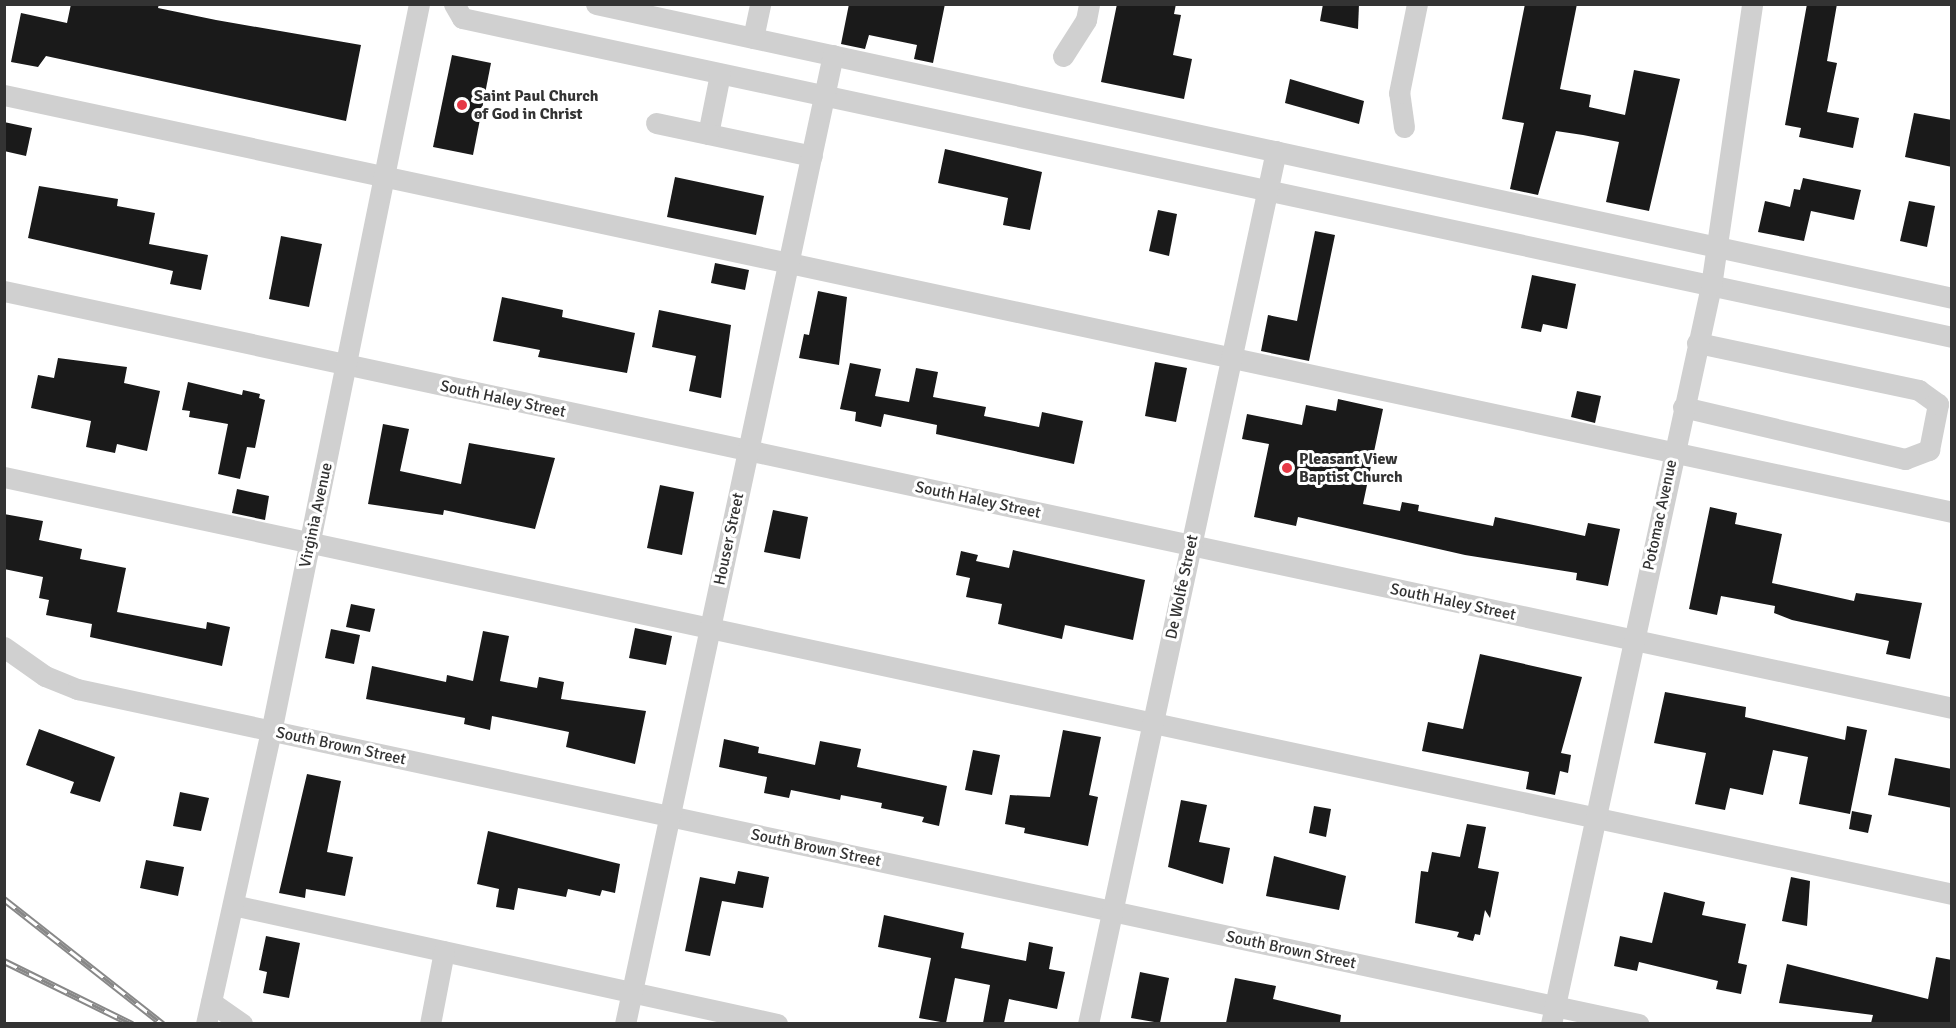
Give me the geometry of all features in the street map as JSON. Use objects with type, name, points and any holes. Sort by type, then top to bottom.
[{"type":"street","name":"Virginia Avenue","points":[[206,1023],[271,732],[419,4]]},
{"type":"street","points":[[454,4],[462,18],[1952,337]]},
{"type":"street","points":[[596,4],[1952,298]]},
{"type":"street","points":[[753,38],[760,4]]},
{"type":"street","points":[[1063,56],[1086,20],[1089,4]]},
{"type":"street","points":[[1404,127],[1399,93],[1417,4]]},
{"type":"street","name":"Potomac Avenue","points":[[1553,1015],[1683,406],[1711,286],[1752,4]]},
{"type":"street","name":"Houser Street","points":[[625,1023],[833,55]]},
{"type":"street","points":[[708,134],[720,74]]},
{"type":"street","points":[[4,95],[1952,512]]},
{"type":"street","points":[[656,123],[812,156]]},
{"type":"street","name":"De Wolfe Street","points":[[1088,1023],[1276,151]]},
{"type":"street","name":"South Haley Street","points":[[4,291],[1952,708]]},
{"type":"street","points":[[1683,406],[1905,459],[1929,450],[1938,404],[1919,390],[1697,343]]},
{"type":"street","points":[[4,477],[1952,894]]},
{"type":"street","name":"South Brown Street","points":[[4,647],[45,676],[77,689],[1112,911],[1553,1015],[1638,1023]]},
{"type":"street","points":[[233,905],[777,1023]]},
{"type":"street","points":[[430,1023],[444,951]]},
{"type":"street","points":[[211,1002],[242,1023]]},
{"type":"building","points":[[71,4],[159,4],[158,8],[216,20],[361,45],[346,121],[46,56],[38,67],[11,62],[21,13],[67,23]]},
{"type":"building","points":[[849,4],[945,4],[933,63],[914,59],[917,45],[869,35],[865,49],[841,44]]},
{"type":"building","points":[[1117,4],[1176,4],[1174,14],[1181,15],[1173,55],[1192,59],[1184,99],[1101,82]]},
{"type":"building","points":[[1323,4],[1359,4],[1358,29],[1320,21]]},
{"type":"building","points":[[1525,4],[1577,4],[1560,89],[1591,95],[1589,107],[1625,115],[1634,70],[1680,79],[1649,211],[1606,202],[1619,142],[1583,135],[1556,131],[1538,195],[1510,189],[1524,123],[1502,119]]},
{"type":"building","points":[[1807,4],[1837,4],[1827,61],[1837,63],[1827,112],[1859,118],[1853,148],[1799,137],[1801,128],[1785,125]]},
{"type":"building","name":"Saint Paul Church of God in Christ","points":[[452,55],[491,63],[473,155],[433,147]]},
{"type":"building","points":[[1290,79],[1364,101],[1359,124],[1285,103]]},
{"type":"building","points":[[1914,113],[1952,120],[1952,167],[1905,157]]},
{"type":"building","points":[[4,122],[32,128],[26,156],[4,151]]},
{"type":"building","points":[[945,149],[1042,172],[1030,230],[1003,225],[1008,198],[938,183]]},
{"type":"building","points":[[675,177],[764,196],[756,235],[667,217]]},
{"type":"building","points":[[1803,178],[1861,190],[1854,220],[1811,211],[1804,241],[1758,232],[1765,201],[1790,207],[1794,189],[1800,190]]},
{"type":"building","points":[[39,186],[118,199],[117,206],[155,213],[149,244],[208,255],[201,290],[170,284],[173,271],[28,238]]},
{"type":"building","points":[[1909,201],[1935,206],[1927,247],[1900,241]]},
{"type":"building","points":[[1158,210],[1177,214],[1169,256],[1149,251]]},
{"type":"building","points":[[1315,231],[1335,235],[1309,361],[1261,351],[1268,315],[1297,321]]},
{"type":"building","points":[[281,236],[322,244],[309,307],[269,299]]},
{"type":"building","points":[[715,263],[749,270],[745,290],[711,283]]},
{"type":"building","points":[[1532,275],[1576,284],[1567,329],[1543,324],[1541,332],[1521,328]]},
{"type":"building","points":[[818,291],[847,297],[839,365],[799,358],[804,334],[809,335]]},
{"type":"building","points":[[502,297],[563,310],[562,317],[635,333],[627,373],[538,357],[540,350],[493,341]]},
{"type":"building","points":[[659,310],[731,325],[721,398],[689,391],[696,356],[652,347]]},
{"type":"building","points":[[58,358],[127,367],[124,383],[160,391],[147,451],[117,444],[115,453],[86,447],[91,421],[31,408],[38,375],[54,378]]},
{"type":"building","points":[[1155,362],[1187,368],[1176,422],[1145,416]]},
{"type":"building","points":[[850,363],[881,369],[875,396],[909,402],[916,368],[938,372],[933,397],[986,407],[984,416],[1039,427],[1042,412],[1083,421],[1074,464],[936,434],[937,425],[884,414],[881,427],[855,421],[856,412],[840,409]]},
{"type":"building","points":[[188,382],[242,395],[243,390],[260,394],[259,398],[265,400],[255,448],[247,447],[240,479],[218,474],[228,424],[189,417],[190,411],[182,410]]},
{"type":"building","points":[[1577,391],[1601,396],[1595,423],[1571,417]]},
{"type":"building","points":[[1338,399],[1383,409],[1363,504],[1400,511],[1402,502],[1419,505],[1418,511],[1493,526],[1495,517],[1585,536],[1588,523],[1620,529],[1608,586],[1576,580],[1577,573],[1465,555],[1298,517],[1296,526],[1254,517],[1269,444],[1242,439],[1247,414],[1302,425],[1306,405],[1336,411]]},
{"type":"building","points":[[383,424],[409,429],[400,471],[461,484],[469,443],[555,458],[535,529],[444,510],[443,515],[368,504]]},
{"type":"building","points":[[660,485],[694,492],[682,555],[647,548]]},
{"type":"building","points":[[237,489],[269,496],[265,520],[232,513]]},
{"type":"building","points":[[1710,507],[1737,513],[1735,524],[1782,534],[1772,583],[1854,601],[1856,593],[1922,603],[1910,659],[1886,654],[1889,641],[1792,620],[1774,613],[1775,606],[1721,596],[1717,615],[1689,609]]},
{"type":"building","points":[[773,510],[808,517],[800,559],[764,552]]},
{"type":"building","points":[[4,514],[43,521],[39,540],[82,549],[80,559],[126,568],[117,612],[206,629],[207,622],[230,627],[222,666],[90,637],[92,624],[46,615],[49,600],[39,598],[43,577],[4,569]]},
{"type":"building","points":[[1013,550],[1145,580],[1133,640],[1065,625],[1062,639],[998,624],[1002,604],[966,597],[970,578],[956,575],[961,551],[978,555],[976,561],[1009,568]]},
{"type":"building","points":[[351,604],[375,609],[370,632],[346,627]]},
{"type":"building","points":[[635,628],[672,636],[666,665],[629,658]]},
{"type":"building","points":[[331,629],[360,635],[354,664],[325,658]]},
{"type":"building","points":[[483,631],[509,636],[500,681],[537,688],[539,677],[564,682],[561,699],[646,711],[635,764],[566,747],[569,732],[492,716],[490,730],[464,724],[465,718],[366,699],[372,666],[446,682],[447,675],[473,681]]},
{"type":"building","points":[[1480,654],[1582,677],[1561,753],[1571,755],[1568,773],[1560,771],[1555,795],[1526,789],[1529,772],[1422,751],[1428,722],[1463,729]]},
{"type":"building","points":[[1665,692],[1746,707],[1745,717],[1845,740],[1847,726],[1867,730],[1850,814],[1799,804],[1808,757],[1773,750],[1763,795],[1730,788],[1725,810],[1695,804],[1706,753],[1654,743]]},
{"type":"building","points":[[39,729],[115,757],[100,802],[70,793],[74,782],[26,765]]},
{"type":"building","points":[[1063,730],[1101,737],[1089,795],[1098,797],[1088,846],[1024,833],[1025,828],[1005,824],[1010,795],[1050,797]]},
{"type":"building","points":[[724,739],[759,747],[758,753],[815,765],[820,741],[861,749],[857,767],[947,786],[939,826],[922,822],[924,817],[881,808],[882,803],[841,795],[840,800],[791,790],[789,798],[764,793],[767,777],[719,767]]},
{"type":"building","points":[[973,750],[1000,755],[992,795],[965,790]]},
{"type":"building","points":[[1895,758],[1952,769],[1952,808],[1888,795]]},
{"type":"building","points":[[307,774],[341,781],[327,852],[353,857],[345,896],[306,889],[305,898],[279,893]]},
{"type":"building","points":[[180,792],[209,798],[201,831],[173,826]]},
{"type":"building","points":[[1181,800],[1207,805],[1199,842],[1230,848],[1223,884],[1168,867]]},
{"type":"building","points":[[1314,806],[1331,809],[1326,837],[1309,833]]},
{"type":"building","points":[[1852,811],[1872,815],[1868,833],[1849,829]]},
{"type":"building","points":[[1467,824],[1486,827],[1478,868],[1499,872],[1490,918],[1485,910],[1480,935],[1475,934],[1473,941],[1457,937],[1459,932],[1415,923],[1421,871],[1428,872],[1432,852],[1460,857]]},
{"type":"building","points":[[488,831],[620,864],[615,893],[602,890],[600,896],[568,889],[566,897],[518,888],[514,910],[496,907],[499,889],[477,884]]},
{"type":"building","points":[[1274,856],[1346,876],[1339,910],[1266,896]]},
{"type":"building","points":[[146,860],[184,867],[178,896],[140,888]]},
{"type":"building","points":[[738,871],[769,877],[763,908],[722,901],[710,956],[685,951],[700,877],[735,884]]},
{"type":"building","points":[[1791,877],[1810,881],[1807,926],[1782,921]]},
{"type":"building","points":[[1664,892],[1705,902],[1702,915],[1746,924],[1738,963],[1747,965],[1741,994],[1716,989],[1718,981],[1639,962],[1637,971],[1614,966],[1620,936],[1652,943]]},
{"type":"building","points":[[884,915],[964,933],[961,948],[1026,961],[1029,942],[1053,947],[1049,969],[1065,972],[1057,1009],[1009,999],[1004,1023],[983,1023],[990,985],[955,978],[946,1023],[919,1018],[931,958],[878,947]]},
{"type":"building","points":[[266,936],[300,943],[289,998],[263,993],[267,972],[259,970]]},
{"type":"building","points":[[1936,957],[1952,960],[1952,1023],[1871,1023],[1873,1015],[1779,1003],[1787,964],[1928,999]]},
{"type":"building","points":[[1140,972],[1169,978],[1160,1023],[1131,1018]]},
{"type":"building","points":[[1235,978],[1276,986],[1273,999],[1341,1015],[1340,1023],[1226,1023]]},
{"type":"railway","points":[[4,899],[163,1024]]},
{"type":"railway","points":[[4,961],[132,1024]]},
{"type":"place","name":"Saint Paul Church of God in Christ","points":[[462,105]]},
{"type":"place","name":"Pleasant View Baptist Church","points":[[1287,468]]}]
